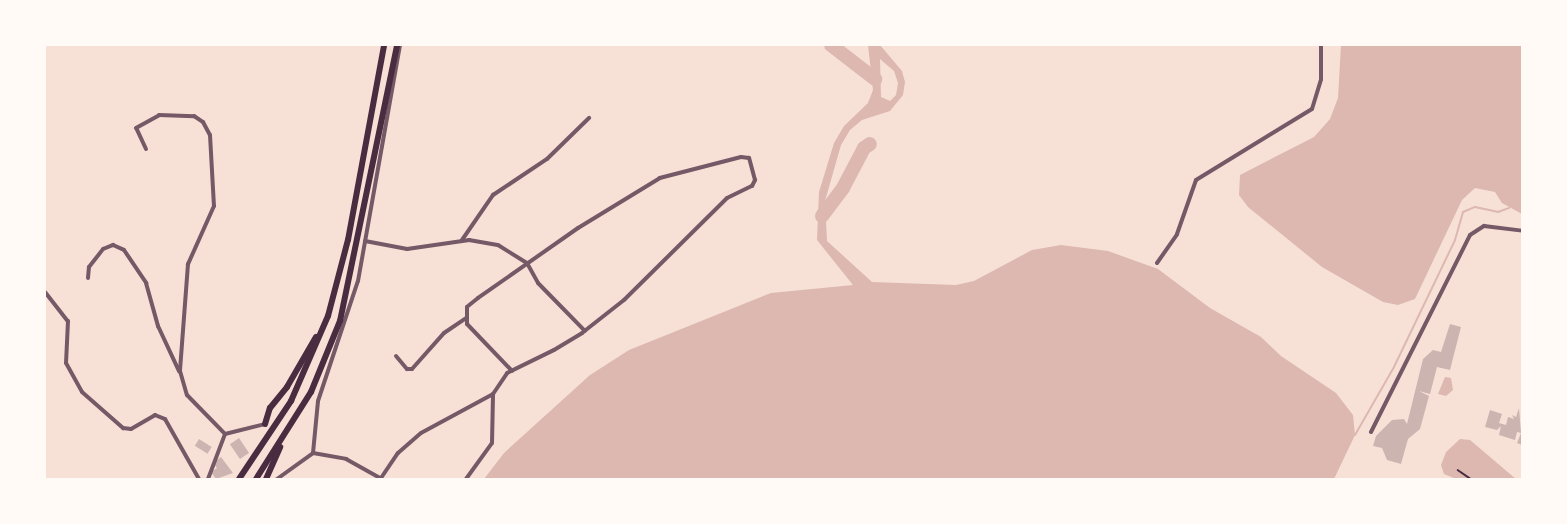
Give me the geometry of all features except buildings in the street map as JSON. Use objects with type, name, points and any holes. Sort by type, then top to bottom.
[{"type":"highway","points":[[239,479],[291,401],[328,316],[348,240],[368,119],[384,45]]},
{"type":"highway","points":[[256,479],[281,443],[321,371],[343,311],[399,45]]},
{"type":"highway","points":[[265,424],[270,408],[287,387],[328,316]]},
{"type":"highway","points":[[266,479],[281,443]]},
{"type":"street","points":[[314,453],[318,401],[350,308],[365,241],[399,45]]},
{"type":"street","points":[[1156,263],[1178,234],[1196,180],[1312,110],[1321,79],[1321,45]]},
{"type":"street","points":[[146,149],[136,128],[159,115],[194,116],[203,122],[210,135],[214,206],[188,264],[180,371]]},
{"type":"street","points":[[461,240],[493,195],[547,159],[589,118]]},
{"type":"street","points":[[277,479],[314,453],[346,459],[381,479],[403,448],[421,433],[494,394],[512,371],[585,331],[658,270],[727,198],[752,186],[753,164],[741,157],[660,178],[526,263],[478,298],[468,307],[467,324],[512,371]]},
{"type":"street","points":[[1371,432],[1470,234],[1484,226],[1522,231]]},
{"type":"street","points":[[365,241],[407,249],[461,240],[498,245],[526,263],[538,283],[585,331]]},
{"type":"street","points":[[88,278],[89,267],[103,249],[113,245],[124,250],[146,283],[158,326],[180,371],[187,395],[225,434]]},
{"type":"street","points":[[45,292],[68,321],[66,363],[82,392],[123,428],[131,429],[155,415],[165,419],[199,479]]},
{"type":"street","points":[[396,357],[407,369],[412,369],[444,333],[466,318]]},
{"type":"street","points":[[466,479],[492,443],[494,394]]},
{"type":"street","points":[[225,434],[265,424]]},
{"type":"street","points":[[208,479],[225,434]]},
{"type":"path","points":[[1458,470],[1471,479]]},
{"type":"path","points":[[1460,479],[1463,474]]},
{"type":"shaded area","points":[[868,45],[880,45],[902,71],[905,82],[903,95],[890,111],[862,120],[850,130],[841,145],[825,201],[827,241],[872,282],[956,285],[974,281],[1032,250],[1061,245],[1108,251],[1158,269],[1210,308],[1261,337],[1281,356],[1336,393],[1353,415],[1355,435],[1334,479],[484,479],[504,453],[590,375],[629,350],[771,293],[853,285],[817,240],[819,192],[834,143],[844,126],[868,103],[873,90]],"holes":[[[880,59],[894,71],[898,83],[896,95],[890,101],[881,97]]]},
{"type":"shaded area","points":[[1341,45],[1522,45],[1522,214],[1502,203],[1495,192],[1475,188],[1462,200],[1415,299],[1398,305],[1383,302],[1322,267],[1248,207],[1239,195],[1240,175],[1314,137],[1330,119],[1338,98]]},
{"type":"shaded area","points":[[1445,377],[1451,378],[1453,390],[1446,396],[1438,394]]},
{"type":"shaded area","points":[[1460,439],[1470,440],[1516,479],[1456,479],[1444,474],[1441,465],[1446,452]]},
{"type":"waterway","points":[[831,45],[875,79]]},
{"type":"waterway","points":[[822,216],[843,188],[864,148],[870,144]]},
{"type":"waterway","points":[[1355,435],[1393,369],[1455,240],[1463,212],[1475,207],[1498,212],[1509,208]]}]
